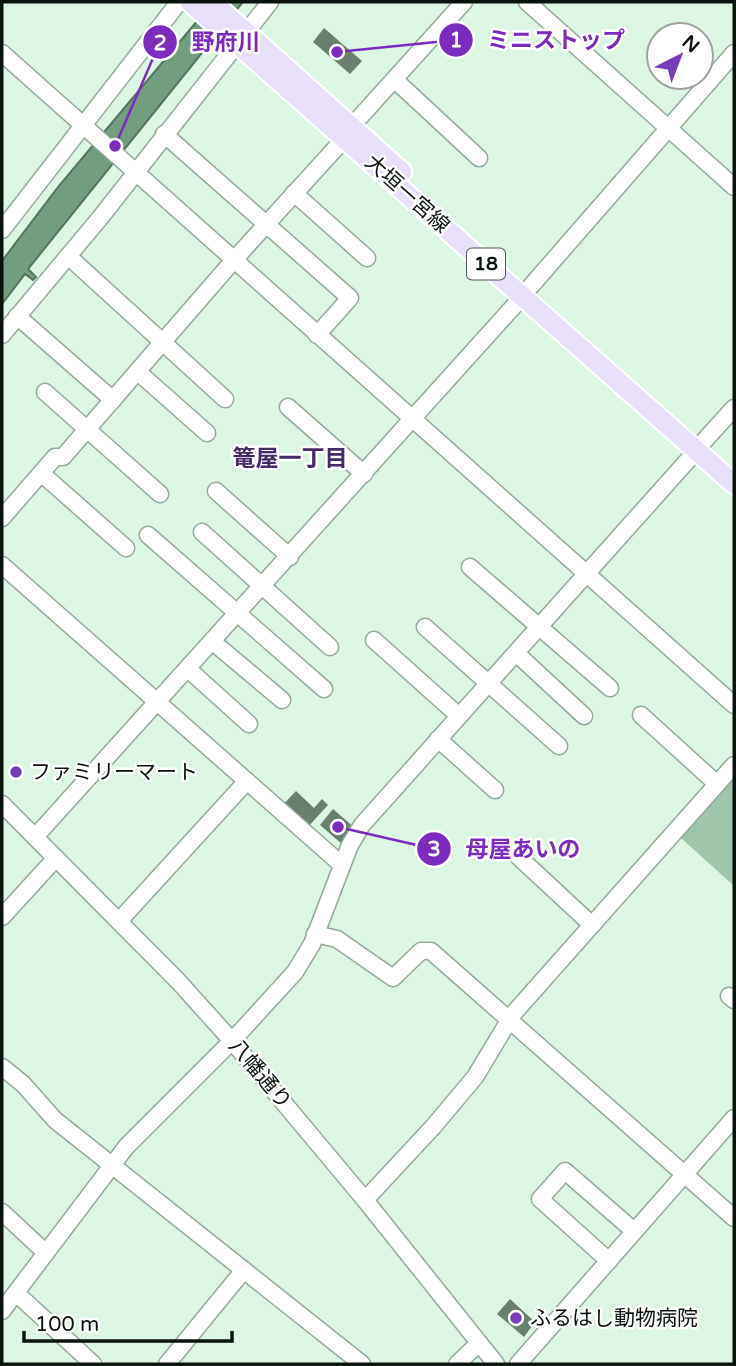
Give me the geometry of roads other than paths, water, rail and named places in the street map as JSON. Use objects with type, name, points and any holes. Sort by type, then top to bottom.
[{"type":"main road","name":"18","points":[[190,2],[242,38]]},
{"type":"main road","name":"18","points":[[212,2],[242,38]]},
{"type":"main road","name":"大垣一宮線","points":[[242,38],[700,446],[734,484]]},
{"type":"main road","name":"大垣一宮線","points":[[700,446],[734,468]]},
{"type":"street","points":[[2,230],[179,2]]},
{"type":"street","points":[[2,335],[100,218],[270,2]]},
{"type":"street","points":[[2,518],[55,457],[63,457],[464,2]]},
{"type":"street","points":[[527,2],[734,187]]},
{"type":"street","points":[[2,53],[734,705]]},
{"type":"street","points":[[36,837],[414,418],[734,53]]},
{"type":"street","points":[[395,80],[480,158]]},
{"type":"street","points":[[164,134],[350,298],[317,335]]},
{"type":"street","points":[[294,193],[367,258]]},
{"type":"street","points":[[68,256],[225,399]]},
{"type":"street","points":[[17,316],[113,400]]},
{"type":"street","points":[[138,372],[207,433]]},
{"type":"street","points":[[45,392],[160,494]]},
{"type":"street","points":[[288,407],[364,474]]},
{"type":"street","points":[[2,1311],[126,1147],[232,1041],[295,972],[312,944],[342,865],[362,825],[734,408]]},
{"type":"street","points":[[41,473],[126,548]]},
{"type":"street","points":[[216,491],[290,557]]},
{"type":"street","points":[[202,532],[330,647]]},
{"type":"street","points":[[148,536],[324,689]]},
{"type":"street","points":[[2,565],[342,865]]},
{"type":"street","points":[[470,567],[610,688]]},
{"type":"street","points":[[425,626],[558,746]]},
{"type":"street","points":[[374,640],[459,716]]},
{"type":"street","points":[[213,642],[282,700]]},
{"type":"street","points":[[516,653],[584,716]]},
{"type":"street","points":[[188,669],[249,724]]},
{"type":"street","points":[[642,715],[717,784]]},
{"type":"street","points":[[438,739],[495,790]]},
{"type":"street","points":[[365,1200],[475,1077],[510,1021],[734,765]]},
{"type":"street","points":[[118,921],[247,781]]},
{"type":"street","name":"八幡通り","points":[[2,803],[232,1041],[365,1200],[496,1364]]},
{"type":"street","points":[[509,848],[593,925]]},
{"type":"street","points":[[2,917],[55,859]]},
{"type":"street","points":[[315,934],[338,939],[393,978],[421,950],[431,951],[734,1218]]},
{"type":"street","points":[[2,1067],[23,1084],[55,1120],[362,1364]]},
{"type":"street","points":[[518,1364],[734,1118]]},
{"type":"street","points":[[608,1261],[540,1199],[565,1171],[635,1231]]},
{"type":"street","points":[[2,1212],[46,1253]]},
{"type":"street","points":[[167,1364],[244,1270]]},
{"type":"street","points":[[16,1293],[93,1364]]},
{"type":"street","points":[[457,1364],[479,1343]]},
{"type":"place","name":"ミニストップ","points":[[337,52]]},
{"type":"place","name":"野府川","points":[[115,146]]},
{"type":"place","name":"ファミリーマート","points":[[16,772]]},
{"type":"place","name":"母屋あいの","points":[[338,827]]},
{"type":"place","name":"ふるはし動物病院","points":[[516,1318]]},
{"type":"district","name":"篭屋一丁目","points":[[290,459]]}]
